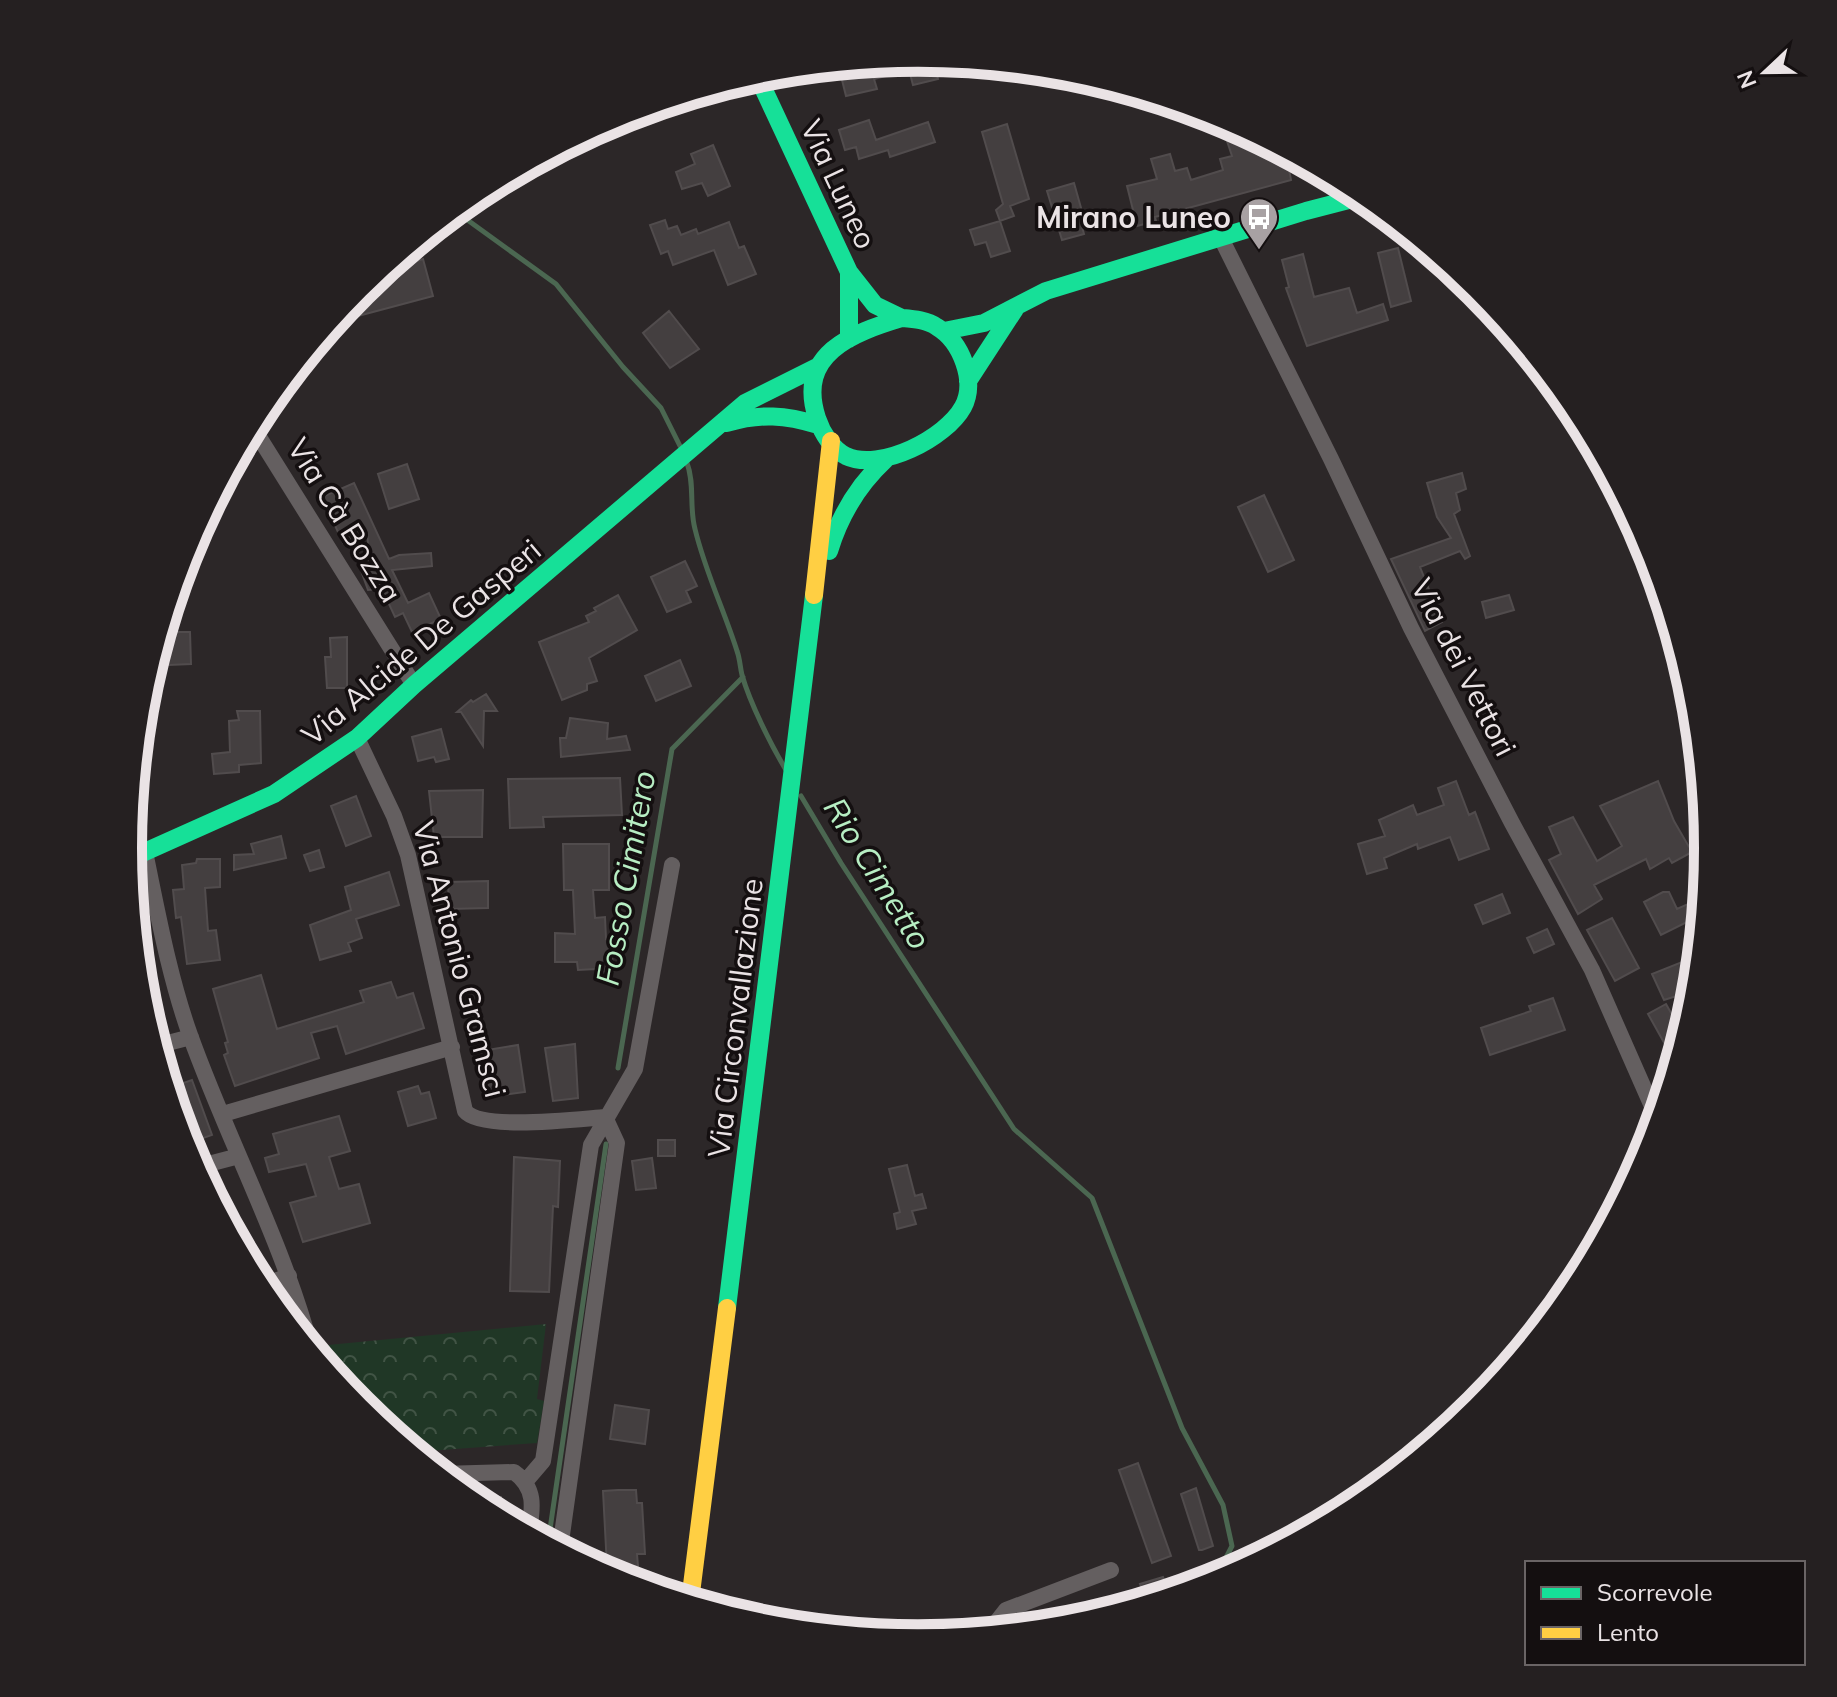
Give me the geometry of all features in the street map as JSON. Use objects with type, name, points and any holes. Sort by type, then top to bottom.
[{"type":"main road","name":"Via Luneo","points":[[763,88],[849,272]]},
{"type":"main road","points":[[944,331],[972,328],[1046,291],[1347,201]]},
{"type":"main road","points":[[849,272],[875,305],[902,318]]},
{"type":"main road","points":[[849,272],[849,339]]},
{"type":"main road","points":[[815,599],[840,519],[867,475],[885,460],[938,433],[953,421],[964,405],[968,381],[1017,307]]},
{"type":"main road","points":[[885,460],[846,455],[818,425],[811,393],[823,357],[874,327],[902,318],[923,319],[944,331],[960,353],[968,381]]},
{"type":"main road","name":"Via Alcide De Gasperi","points":[[142,853],[274,794],[357,738],[414,685],[745,403],[819,366]]},
{"type":"main road","points":[[721,425],[772,413],[818,425]]},
{"type":"main road","name":"Via Circonvallazione","points":[[691,1591],[795,766],[831,441]]},
{"type":"street","name":"Via dei Vettori","points":[[1221,238],[1411,628],[1592,970],[1651,1105]]},
{"type":"street","name":"Via Cà Bozza","points":[[260,438],[414,685]]},
{"type":"street","name":"Via Antonio Gramsci","points":[[357,738],[394,816],[408,855],[462,1100],[470,1117],[489,1121],[545,1122],[605,1117]]},
{"type":"street","points":[[525,1482],[543,1461],[591,1145],[635,1069],[672,865]]},
{"type":"street","points":[[143,878],[170,976],[191,1037],[289,1276],[303,1322]]},
{"type":"street","points":[[167,1043],[191,1037]]},
{"type":"street","points":[[223,1114],[452,1047]]},
{"type":"street","points":[[562,1538],[617,1143],[605,1117]]},
{"type":"street","points":[[209,1164],[239,1156]]},
{"type":"street","points":[[274,1281],[289,1276]]},
{"type":"street","points":[[458,1474],[514,1472],[530,1490],[533,1506],[531,1521]]},
{"type":"street","points":[[998,1620],[1006,1610],[1111,1570]]},
{"type":"green space","points":[[546,1324],[537,1399],[544,1401],[537,1443],[429,1451],[369,1398],[331,1356],[328,1345]]},
{"type":"building","points":[[910,72],[936,73],[938,79],[913,85]]},
{"type":"building","points":[[898,73],[874,79],[877,89],[846,96],[841,77]]},
{"type":"building","points":[[869,120],[876,140],[928,122],[935,142],[890,157],[888,150],[859,159],[856,147],[845,150],[839,130]]},
{"type":"building","points":[[1007,124],[1029,199],[1010,206],[1014,216],[1000,221],[996,210],[1003,204],[982,132]]},
{"type":"building","points":[[1234,139],[1288,166],[1291,180],[1155,217],[1156,221],[1137,226],[1127,186],[1157,179],[1151,159],[1170,154],[1175,171],[1187,168],[1191,180],[1223,170],[1220,159],[1232,156],[1227,141]]},
{"type":"building","points":[[713,145],[730,186],[708,196],[702,183],[682,189],[676,172],[695,164],[691,154]]},
{"type":"building","points":[[1074,183],[1085,222],[1081,223],[1084,234],[1062,240],[1047,191]]},
{"type":"building","points":[[665,220],[668,229],[677,226],[681,235],[696,229],[698,234],[729,222],[739,248],[744,246],[756,274],[728,285],[714,250],[673,265],[668,251],[661,254],[650,225]]},
{"type":"building","points":[[1000,221],[1010,251],[991,257],[986,242],[975,245],[970,230]]},
{"type":"building","points":[[1398,248],[1411,301],[1391,307],[1378,253]]},
{"type":"building","points":[[1303,254],[1314,297],[1349,288],[1357,313],[1383,304],[1388,320],[1307,346],[1286,288],[1289,287],[1282,260]]},
{"type":"building","points":[[423,259],[433,296],[358,316],[357,312],[369,299],[408,264]]},
{"type":"building","points":[[669,311],[699,349],[670,368],[643,333]]},
{"type":"building","points":[[407,464],[419,499],[389,509],[378,474]]},
{"type":"building","points":[[1462,473],[1466,489],[1456,493],[1460,510],[1454,514],[1470,556],[1465,559],[1460,551],[1420,567],[1442,622],[1425,631],[1391,559],[1451,538],[1437,517],[1427,483]]},
{"type":"building","points":[[354,483],[389,559],[399,555],[431,553],[432,566],[392,570],[408,603],[429,593],[441,619],[412,632],[403,613],[395,617],[382,589],[368,590],[360,568],[370,565],[367,532],[343,543],[322,497]]},
{"type":"building","points":[[1264,495],[1294,560],[1268,572],[1238,507]]},
{"type":"building","points":[[685,561],[697,586],[686,591],[691,602],[667,612],[651,577]]},
{"type":"building","points":[[618,595],[637,630],[589,658],[597,681],[587,684],[587,690],[562,700],[539,642],[589,622],[586,616],[596,611],[594,608]]},
{"type":"building","points":[[1509,595],[1514,610],[1486,618],[1482,602]]},
{"type":"building","points":[[173,632],[190,632],[191,664],[169,665]]},
{"type":"building","points":[[347,637],[347,688],[327,688],[325,657],[331,657],[330,638]]},
{"type":"building","points":[[680,660],[691,686],[656,701],[645,676]]},
{"type":"building","points":[[486,694],[497,711],[484,711],[483,746],[461,712],[457,712],[471,700],[473,702]]},
{"type":"building","points":[[237,711],[260,711],[261,763],[239,765],[239,772],[214,774],[212,754],[230,752],[229,721],[239,720]]},
{"type":"building","points":[[570,718],[608,723],[607,739],[626,736],[630,750],[561,757],[560,738],[566,738]]},
{"type":"building","points":[[441,729],[449,759],[436,762],[434,757],[418,761],[412,737]]},
{"type":"building","points":[[620,778],[622,815],[543,817],[544,827],[510,828],[508,779]]},
{"type":"building","points":[[1456,781],[1469,815],[1475,812],[1489,849],[1459,860],[1450,837],[1418,849],[1417,844],[1384,858],[1387,868],[1367,874],[1358,844],[1385,836],[1379,820],[1413,805],[1417,815],[1444,805],[1438,788]]},
{"type":"building","points":[[1658,781],[1674,821],[1692,852],[1672,863],[1669,858],[1650,869],[1646,859],[1594,885],[1602,899],[1578,914],[1549,860],[1561,854],[1549,827],[1573,817],[1597,861],[1622,846],[1600,806]]},
{"type":"building","points":[[483,790],[482,837],[434,837],[429,791]]},
{"type":"building","points":[[356,796],[371,836],[346,846],[331,806]]},
{"type":"building","points":[[281,836],[286,858],[234,870],[234,855],[254,854],[251,844]]},
{"type":"building","points":[[563,844],[609,844],[609,890],[593,890],[595,918],[605,917],[606,939],[611,938],[613,971],[578,970],[577,962],[555,962],[555,933],[575,934],[573,890],[564,890]]},
{"type":"building","points":[[319,850],[324,867],[310,871],[304,855]]},
{"type":"building","points":[[197,859],[220,859],[220,887],[205,888],[208,931],[216,930],[220,960],[187,964],[181,917],[176,918],[173,890],[184,889],[182,865],[196,863]]},
{"type":"building","points":[[389,872],[399,905],[356,919],[362,938],[348,943],[351,951],[320,960],[310,925],[351,910],[345,887]]},
{"type":"building","points":[[488,881],[488,908],[449,909],[448,882]]},
{"type":"building","points":[[1669,892],[1677,909],[1693,902],[1691,920],[1661,935],[1644,902]]},
{"type":"building","points":[[1502,894],[1510,913],[1483,924],[1475,905]]},
{"type":"building","points":[[1612,918],[1639,968],[1615,981],[1587,930]]},
{"type":"building","points":[[1547,929],[1554,944],[1534,953],[1527,938]]},
{"type":"building","points":[[1682,962],[1685,970],[1681,995],[1664,1000],[1652,974]]},
{"type":"building","points":[[261,975],[277,1029],[364,1002],[360,991],[391,982],[397,998],[413,993],[424,1028],[346,1054],[337,1026],[311,1033],[319,1058],[235,1086],[224,1055],[228,1053],[225,1043],[228,1042],[213,989]]},
{"type":"building","points":[[1553,998],[1565,1030],[1490,1055],[1481,1028],[1531,1011],[1529,1006]]},
{"type":"building","points":[[1666,1004],[1675,1021],[1669,1051],[1648,1014]]},
{"type":"building","points":[[575,1044],[578,1098],[553,1101],[545,1048]]},
{"type":"building","points":[[518,1045],[525,1092],[489,1097],[481,1051]]},
{"type":"building","points":[[192,1080],[212,1135],[199,1140],[179,1085]]},
{"type":"building","points":[[418,1086],[421,1094],[429,1092],[436,1118],[408,1126],[398,1092]]},
{"type":"building","points":[[339,1116],[350,1151],[329,1157],[339,1189],[359,1184],[370,1223],[303,1242],[290,1203],[316,1196],[306,1164],[269,1172],[265,1158],[279,1154],[273,1134]]},
{"type":"building","points":[[658,1140],[675,1140],[675,1156],[658,1156]]},
{"type":"building","points":[[514,1157],[560,1161],[558,1207],[553,1206],[549,1292],[510,1291]]},
{"type":"building","points":[[652,1158],[656,1188],[636,1190],[632,1161]]},
{"type":"building","points":[[907,1165],[915,1196],[922,1194],[926,1208],[912,1211],[916,1224],[897,1229],[894,1214],[900,1212],[889,1169]]},
{"type":"building","points":[[615,1405],[649,1410],[645,1444],[610,1439]]},
{"type":"building","points":[[1138,1463],[1171,1556],[1152,1563],[1119,1470]]},
{"type":"building","points":[[1196,1488],[1213,1546],[1202,1550],[1199,1550],[1181,1494]]},
{"type":"building","points":[[636,1490],[637,1503],[642,1503],[645,1554],[637,1554],[638,1566],[622,1567],[607,1559],[603,1491]]},
{"type":"building","points":[[1163,1577],[1166,1585],[1143,1592],[1140,1584]]},
{"type":"waterway","name":"Rio Cimetto","points":[[465,218],[556,284],[623,367],[661,408],[680,446]]},
{"type":"waterway","name":"Rio Cimetto","points":[[687,463],[693,521],[699,545],[737,651],[750,698],[786,770]]},
{"type":"waterway","name":"Fosso Cimitero","points":[[618,1068],[672,749],[743,677]]},
{"type":"waterway","name":"Rio Cimetto","points":[[801,796],[841,863],[1014,1129],[1092,1198],[1182,1428],[1223,1505],[1232,1546],[1223,1563]]},
{"type":"waterway","name":"Fosso Cimitero","points":[[550,1531],[606,1144]]},
{"type":"traffic: fast","points":[[763,88],[849,272],[875,305],[902,318]]},
{"type":"traffic: fast","points":[[944,331],[984,323],[1046,291],[1346,201]]},
{"type":"traffic: fast","points":[[849,272],[849,339]]},
{"type":"traffic: fast","points":[[968,381],[1015,309]]},
{"type":"traffic: fast","points":[[902,318],[933,325],[953,342],[967,374],[967,397],[963,407],[942,430],[911,449],[876,459],[860,460],[846,456],[832,445],[819,424],[813,396],[814,377],[821,362],[848,339],[902,318]]},
{"type":"traffic: fast","points":[[142,853],[274,794],[357,738],[414,685],[745,403],[819,366]]},
{"type":"traffic: fast","points":[[727,423],[773,416],[818,425]]},
{"type":"traffic: fast","points":[[829,551],[838,525],[851,502],[885,460]]},
{"type":"traffic: fast","points":[[727,1308],[814,595]]},
{"type":"traffic: slow","points":[[814,595],[831,441]]},
{"type":"traffic: slow","points":[[691,1591],[727,1308]]},
{"type":"place","name":"Mirano Luneo","points":[[1259,251]]}]
